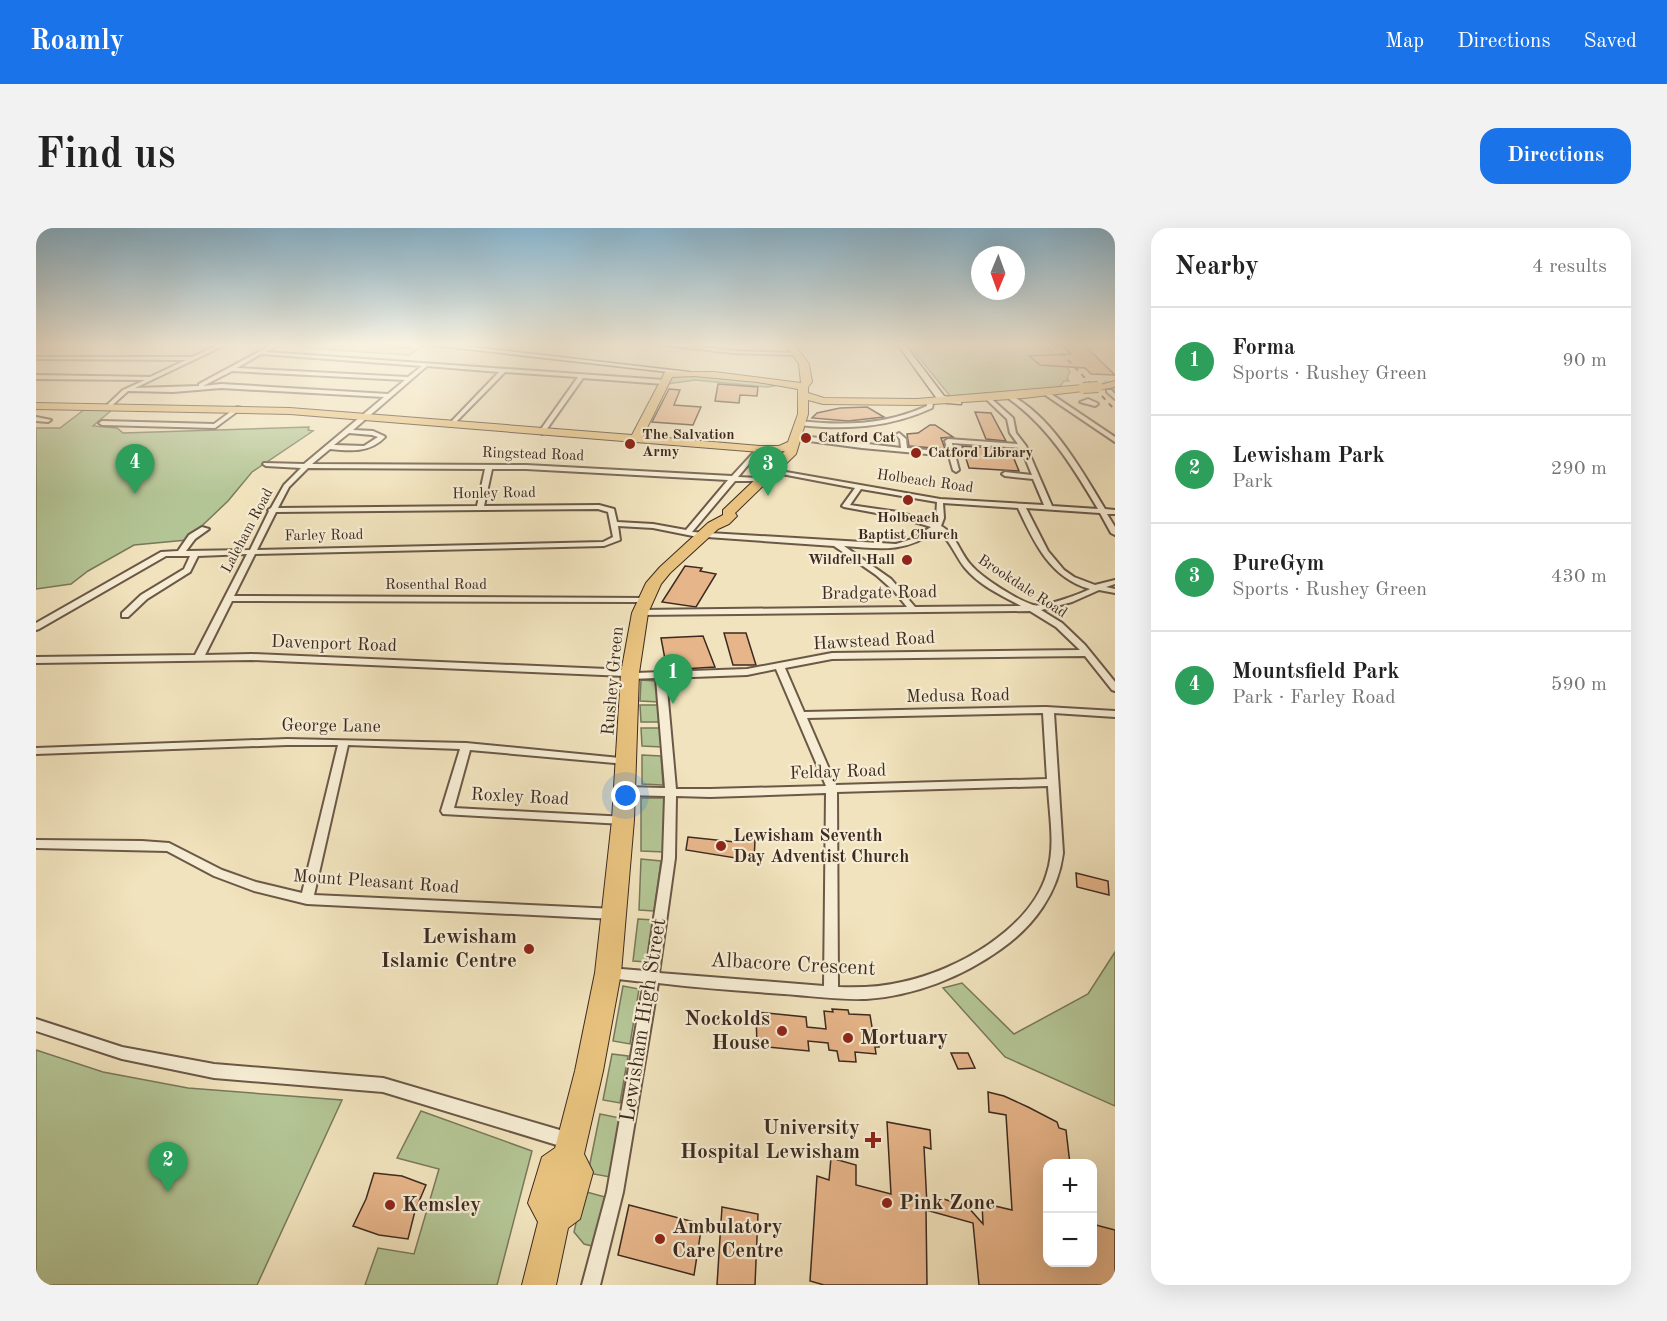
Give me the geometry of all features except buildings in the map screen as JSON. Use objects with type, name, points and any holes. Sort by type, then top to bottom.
[{"type":"highway","points":[[637,436],[658,394]]},
{"type":"highway","name":"Rushey Green","points":[[626,761],[630,674],[642,607],[665,570],[702,530],[727,519],[730,516],[728,513],[764,475],[790,454],[801,419],[803,394]]},
{"type":"highway","points":[[814,394],[823,401],[857,402],[947,401],[1028,394]]},
{"type":"highway","points":[[916,402],[930,403],[1031,394]]},
{"type":"highway","points":[[801,419],[857,402]]},
{"type":"highway","points":[[36,406],[239,408],[654,441],[758,451],[772,453],[781,459]]},
{"type":"highway","points":[[622,438],[637,436],[654,441]]},
{"type":"highway","points":[[758,451],[780,449],[793,441]]},
{"type":"highway","points":[[539,1285],[554,1219],[569,1208],[578,1172],[570,1150],[608,973],[615,914],[612,819],[635,791],[626,761]]},
{"type":"street","points":[[108,407],[124,394]]},
{"type":"street","points":[[354,394],[390,396]]},
{"type":"street","points":[[452,424],[480,394]]},
{"type":"street","points":[[542,432],[569,394]]},
{"type":"street","points":[[938,394],[947,401]]},
{"type":"street","points":[[1044,394],[1057,400],[1115,440]]},
{"type":"street","name":"Laleham Road","points":[[199,657],[286,486],[306,466],[390,396]]},
{"type":"street","points":[[1010,397],[1024,406],[1067,455],[1115,533]]},
{"type":"street","points":[[984,399],[1007,414],[1013,433],[1023,446],[1049,508]]},
{"type":"street","points":[[1057,400],[1077,402]]},
{"type":"street","points":[[801,419],[848,428],[879,425],[916,415],[930,407],[930,403]]},
{"type":"street","points":[[102,423],[215,426],[239,408]]},
{"type":"street","points":[[36,420],[48,420]]},
{"type":"street","points":[[331,447],[359,449],[374,444],[382,437],[373,433],[349,431]]},
{"type":"street","points":[[899,435],[903,440],[904,450]]},
{"type":"street","points":[[793,441],[950,452]]},
{"type":"street","points":[[956,470],[949,441],[1023,446]]},
{"type":"street","name":"Rushey Green","points":[[702,530],[735,478],[758,451]]},
{"type":"street","name":"Ringstead Road","points":[[266,464],[489,466],[735,478],[764,475]]},
{"type":"street","points":[[480,508],[489,466]]},
{"type":"street","points":[[1005,474],[1035,477]]},
{"type":"street","name":"Holbeach Road","points":[[764,475],[860,486],[939,501],[1115,512]]},
{"type":"street","points":[[860,486],[846,506],[937,526]]},
{"type":"street","points":[[614,524],[889,547],[904,545],[937,526],[940,518],[939,501]]},
{"type":"street","points":[[1021,506],[1044,552],[1060,572],[1081,584],[1115,591]]},
{"type":"street","name":"Honley Road","points":[[272,510],[599,507],[611,511],[614,524]]},
{"type":"street","name":"Farley Road","points":[[36,627],[159,555],[252,550],[604,544],[616,538],[614,524]]},
{"type":"street","name":"Brookdale Road","points":[[937,526],[947,532],[956,553],[974,574],[1003,594],[1060,627],[1115,688]]},
{"type":"street","points":[[181,553],[192,537],[206,529]]},
{"type":"street","points":[[834,543],[891,581],[902,592],[913,610]]},
{"type":"street","points":[[125,615],[144,597],[188,570],[196,552]]},
{"type":"street","name":"Bradgate Road","points":[[642,607],[913,610],[1030,608],[1058,603],[1115,582]]},
{"type":"street","name":"Rosenthal Road","points":[[228,598],[620,599],[642,607]]},
{"type":"street","name":"Hawstead Road","points":[[630,674],[661,676],[747,672],[832,656],[1085,653]]},
{"type":"street","name":"Davenport Road","points":[[36,660],[199,657],[327,659],[630,674]]},
{"type":"street","points":[[780,667],[832,788],[831,992]]},
{"type":"street","name":"Lewisham High Street","points":[[591,1285],[615,1192],[652,977],[669,858],[671,792],[661,676]]},
{"type":"street","name":"Medusa Road","points":[[802,715],[1046,710],[1115,714]]},
{"type":"street","name":"Albacore Crescent","points":[[608,973],[860,993],[897,989],[938,976],[975,959],[1003,941],[1025,920],[1042,898],[1053,876],[1057,853],[1049,714],[1046,710]]},
{"type":"street","points":[[307,899],[344,742]]},
{"type":"street","name":"George Lane","points":[[36,751],[344,742],[466,746],[626,761]]},
{"type":"street","name":"Roxley Road","points":[[466,746],[447,811],[612,819]]},
{"type":"street","name":"Felday Road","points":[[635,791],[1052,782]]},
{"type":"street","name":"Mount Pleasant Road","points":[[36,844],[169,847],[218,873],[254,886],[307,899],[615,914]]},
{"type":"street","points":[[36,1025],[122,1053],[214,1071],[383,1085],[570,1150]]},
{"type":"green space","points":[[85,409],[113,409],[93,426],[117,428],[123,433],[309,427],[308,430],[313,431],[252,472],[228,501],[187,540],[134,545],[88,571],[71,584],[36,589],[36,428],[60,428]]},
{"type":"green space","points":[[641,680],[656,681],[659,702],[640,701]]},
{"type":"green space","points":[[640,705],[659,705],[660,722],[641,722]]},
{"type":"green space","points":[[641,728],[660,728],[662,747],[642,746]]},
{"type":"green space","points":[[642,755],[661,756],[663,785],[642,784]]},
{"type":"green space","points":[[641,798],[665,798],[664,852],[641,851]]},
{"type":"green space","points":[[641,859],[661,861],[654,911],[639,910]]},
{"type":"green space","points":[[638,919],[654,920],[647,962],[633,961]]},
{"type":"green space","points":[[1115,952],[1115,1106],[1005,1057],[943,988],[962,983],[1014,1034],[1088,994]]},
{"type":"green space","points":[[623,986],[639,989],[630,1044],[613,1041]]},
{"type":"green space","points":[[36,1050],[103,1072],[188,1088],[342,1100],[257,1285],[36,1285]]},
{"type":"green space","points":[[612,1054],[628,1056],[620,1103],[603,1100]]},
{"type":"green space","points":[[421,1111],[532,1151],[497,1285],[365,1285],[378,1248],[414,1254],[439,1169],[397,1158]]},
{"type":"green space","points":[[600,1114],[620,1118],[610,1177],[588,1173]]},
{"type":"green space","points":[[583,1191],[605,1197],[592,1246],[584,1244],[574,1232]]},
{"type":"railway","points":[[1100,394],[1115,410]]},
{"type":"place","name":"Catford Cat","points":[[806,438]]},
{"type":"place","name":"The Salvation Army","points":[[630,444]]},
{"type":"place","name":"Catford Library","points":[[916,453]]},
{"type":"place","name":"Mountsfield Park","points":[[135,494]]},
{"type":"place","name":"PureGym","points":[[768,496]]},
{"type":"place","name":"Holbeach Baptist Church","points":[[908,500]]},
{"type":"place","name":"Wildfell Hall","points":[[907,560]]},
{"type":"place","name":"Forma","points":[[673,704]]},
{"type":"place","name":"Lewisham Seventh Day Adventist Church","points":[[721,846]]},
{"type":"place","name":"Lewisham Islamic Centre","points":[[529,949]]},
{"type":"place","name":"Nockolds House","points":[[782,1031]]},
{"type":"place","name":"Mortuary","points":[[848,1038]]},
{"type":"place","name":"University Hospital Lewisham","points":[[873,1140]]},
{"type":"place","name":"Lewisham Park","points":[[168,1192]]},
{"type":"place","name":"Pink Zone","points":[[887,1203]]},
{"type":"place","name":"Kemsley","points":[[390,1205]]},
{"type":"place","name":"Ambulatory Care Centre","points":[[660,1239]]}]
